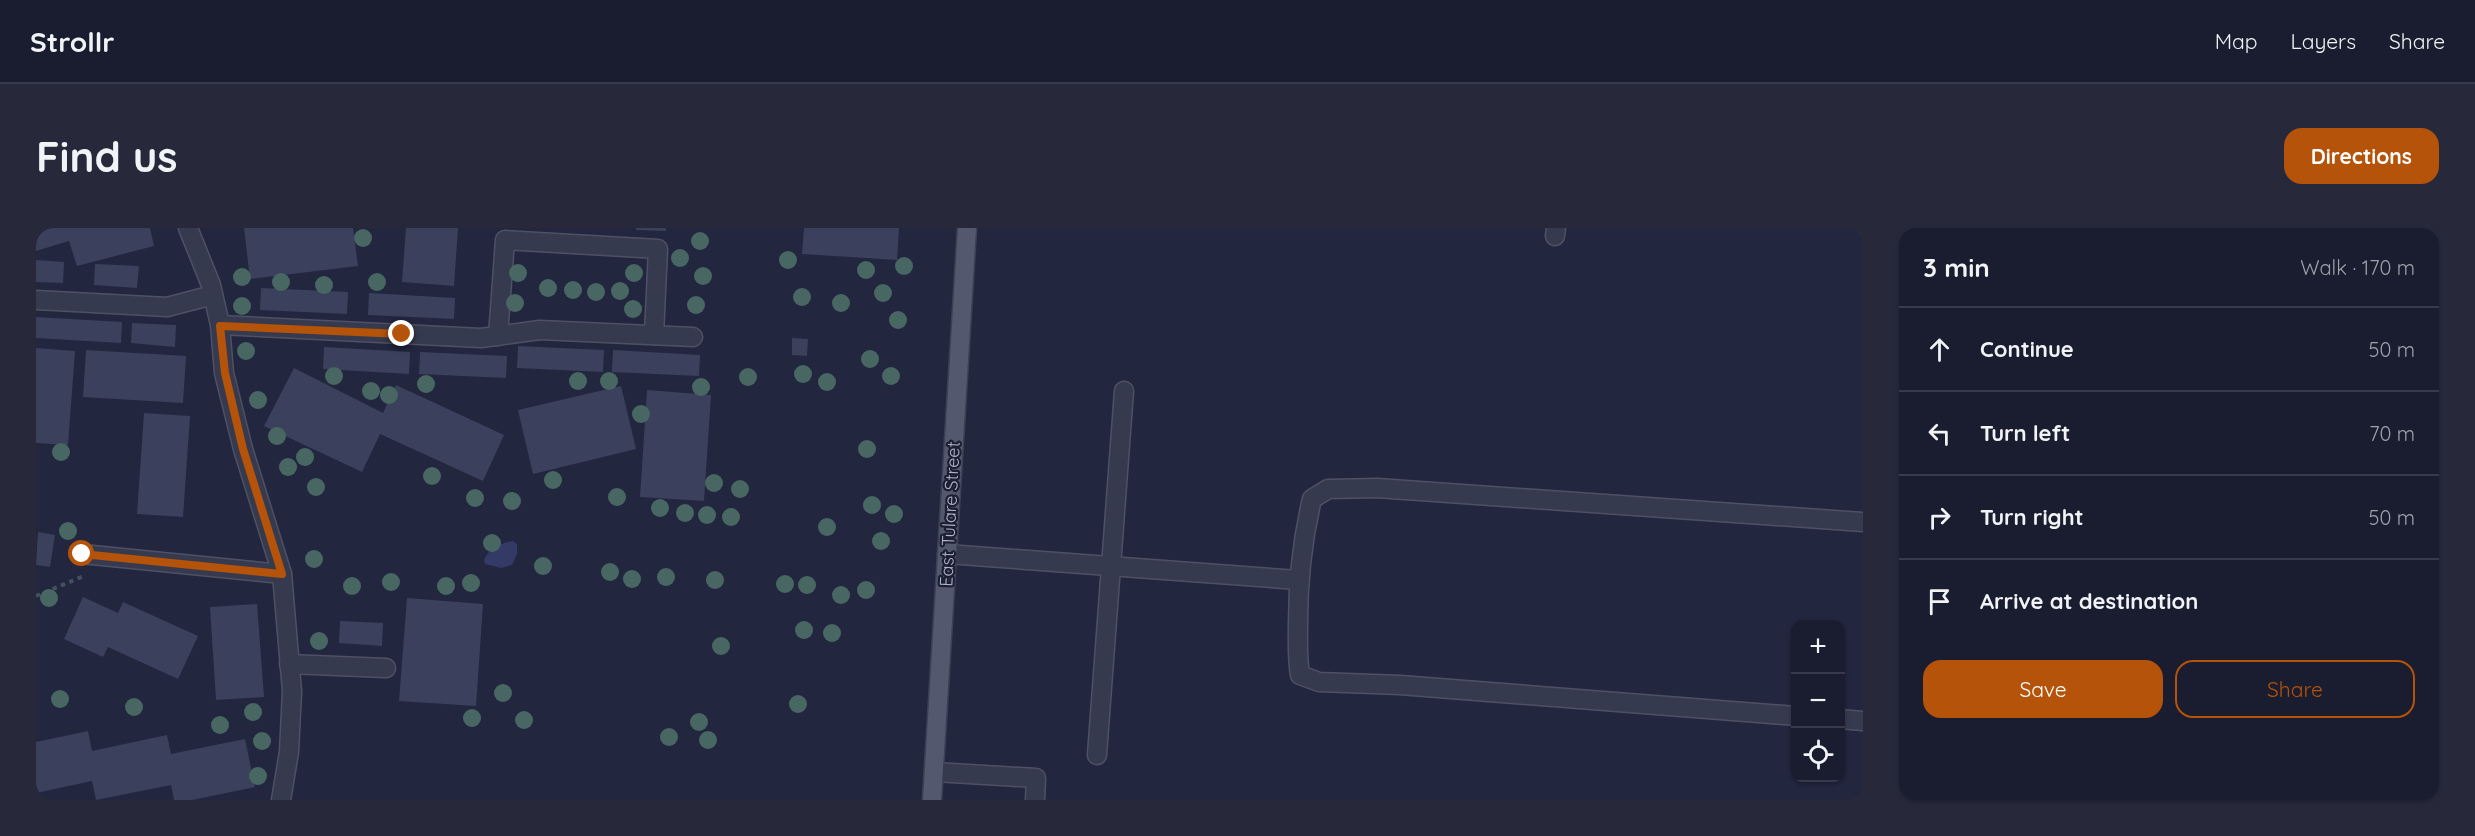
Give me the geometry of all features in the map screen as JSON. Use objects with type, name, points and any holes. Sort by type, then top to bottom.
[{"type":"main road","name":"East Tulare Street","points":[[932,800],[967,228]]},
{"type":"lane","points":[[188,228],[213,295],[220,326],[225,373],[243,449],[282,574],[292,691],[289,752],[281,800]]},
{"type":"lane","points":[[498,336],[504,240],[658,249],[654,335]]},
{"type":"lane","points":[[36,300],[167,308],[213,295]]},
{"type":"lane","points":[[220,326],[481,338],[540,330],[693,337]]},
{"type":"lane","points":[[1097,755],[1124,391]]},
{"type":"lane","points":[[1791,716],[1319,682],[1300,675],[1297,662],[1298,580],[1305,528],[1312,499],[1328,489],[1377,488],[1863,522]]},
{"type":"lane","points":[[82,554],[282,574]]},
{"type":"lane","points":[[947,554],[1298,580]]},
{"type":"lane","points":[[289,664],[386,668]]},
{"type":"lane","points":[[1845,719],[1863,721]]},
{"type":"lane","points":[[935,772],[1036,777],[1035,800]]},
{"type":"path","points":[[36,596],[93,573]]},
{"type":"water","points":[[513,541],[517,544],[517,554],[512,565],[501,568],[485,564],[486,556],[493,549],[500,544]]},
{"type":"building","points":[[36,228],[150,228],[154,246],[77,266],[69,241],[36,251]]},
{"type":"building","points":[[244,228],[353,228],[358,266],[250,279]]},
{"type":"building","points":[[406,228],[458,228],[454,286],[402,282]]},
{"type":"building","points":[[636,228],[666,228],[666,231],[636,230]]},
{"type":"building","points":[[804,228],[899,228],[897,260],[802,254]]},
{"type":"building","points":[[36,260],[64,262],[63,283],[36,282]]},
{"type":"building","points":[[95,264],[139,266],[137,288],[94,285]]},
{"type":"building","points":[[261,288],[348,292],[347,314],[260,310]]},
{"type":"building","points":[[369,293],[455,298],[454,319],[368,315]]},
{"type":"building","points":[[36,317],[122,322],[121,343],[36,338]]},
{"type":"building","points":[[132,323],[176,325],[175,347],[131,343]]},
{"type":"building","points":[[792,338],[808,339],[807,356],[792,355]]},
{"type":"building","points":[[518,346],[604,350],[603,372],[517,368]]},
{"type":"building","points":[[324,347],[410,352],[409,374],[323,369]]},
{"type":"building","points":[[36,348],[75,351],[68,445],[36,443]]},
{"type":"building","points":[[86,350],[186,356],[183,403],[83,397]]},
{"type":"building","points":[[613,350],[700,355],[699,376],[612,372]]},
{"type":"building","points":[[420,352],[507,356],[506,378],[419,374]]},
{"type":"building","points":[[294,368],[383,413],[396,385],[504,435],[483,481],[380,434],[362,472],[264,426]]},
{"type":"building","points":[[621,386],[636,449],[533,474],[518,410]]},
{"type":"building","points":[[647,390],[711,395],[704,501],[640,497]]},
{"type":"building","points":[[144,413],[190,416],[183,517],[137,514]]},
{"type":"building","points":[[38,532],[55,535],[50,567],[36,565]]},
{"type":"building","points":[[83,597],[118,613],[123,602],[198,636],[178,679],[108,647],[103,657],[64,639]]},
{"type":"building","points":[[407,598],[483,604],[476,706],[399,701]]},
{"type":"building","points":[[257,604],[264,697],[216,700],[210,607]]},
{"type":"building","points":[[340,621],[383,623],[382,646],[339,643]]},
{"type":"building","points":[[88,731],[92,751],[167,735],[171,754],[245,739],[255,787],[192,800],[174,800],[171,785],[96,800],[92,781],[36,793],[36,742]]},
{"type":"route","points":[[82,554],[282,574],[243,449],[225,373],[220,326],[402,334]]}]
